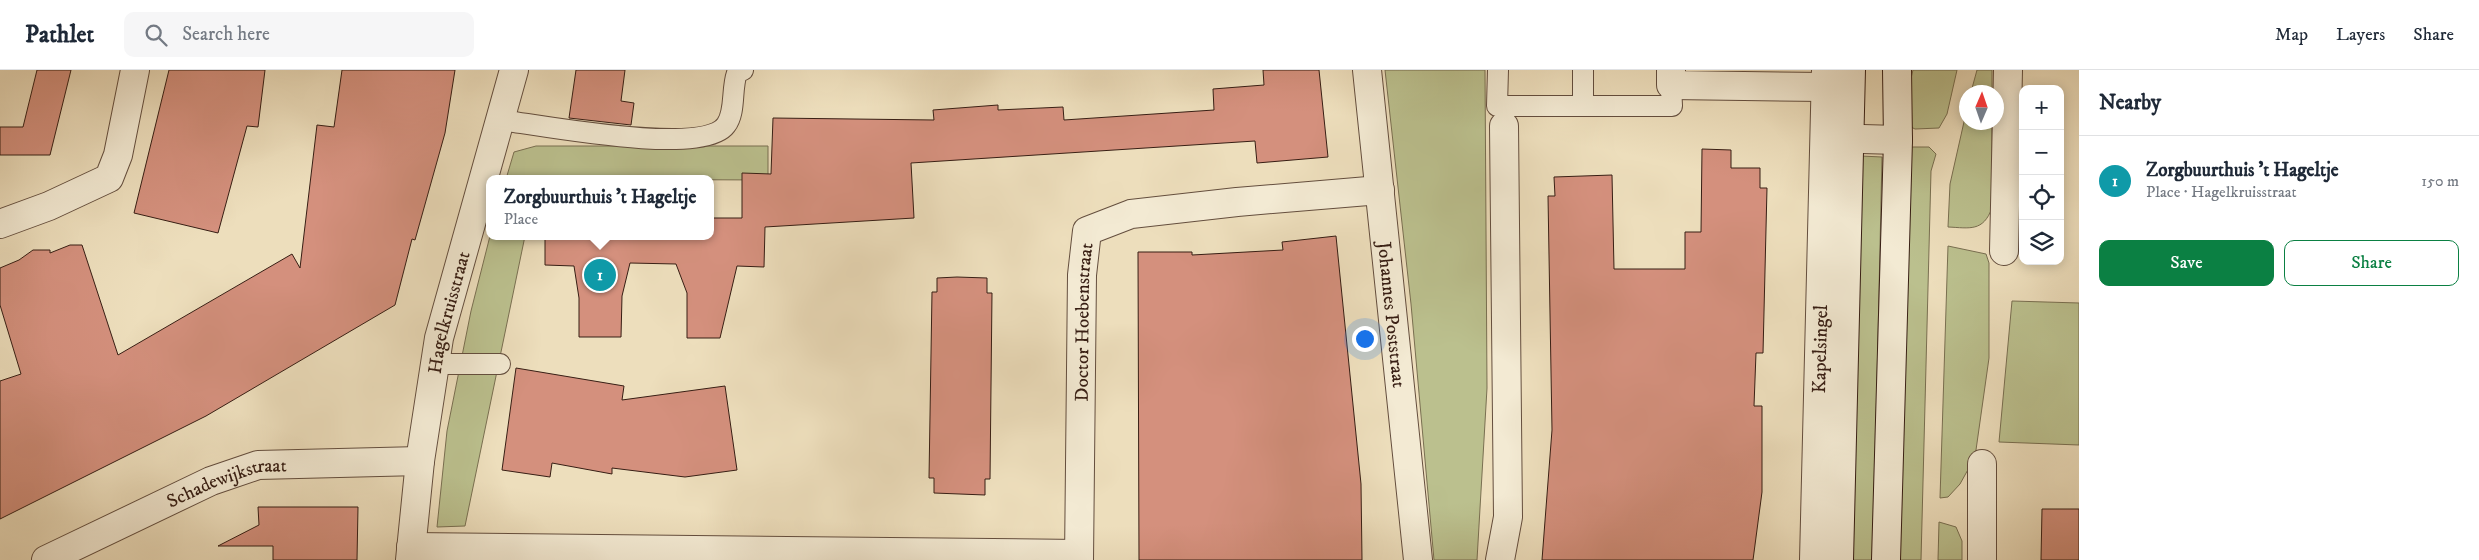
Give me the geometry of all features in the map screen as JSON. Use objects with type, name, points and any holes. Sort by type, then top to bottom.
[{"type":"street","points":[[0,224],[49,206],[109,178],[118,156],[135,70]]},
{"type":"street","name":"Hagelkruisstraat","points":[[410,554],[420,461],[439,338],[514,70]]},
{"type":"street","name":"Johannes Poststraat","points":[[1366,70],[1418,560]]},
{"type":"street","name":"Kapelsingel","points":[[1814,560],[1837,138],[1851,70]]},
{"type":"street","points":[[1886,560],[1898,140],[1897,70]]},
{"type":"street","points":[[2004,251],[2008,70]]},
{"type":"street","name":"Kapelsingel","points":[[1671,78],[1825,79],[1837,138],[1840,560]]},
{"type":"street","points":[[1500,560],[1508,517],[1504,126]]},
{"type":"street","points":[[1837,138],[1898,140]]},
{"type":"street","name":"Doctor Hoebenstraat","points":[[1079,557],[1082,275],[1088,231],[1131,214],[1237,202],[1380,190]]},
{"type":"street","points":[[0,205],[49,206]]},
{"type":"street","name":"Schadewijkstraat","points":[[46,560],[211,480],[258,465],[420,461]]},
{"type":"street","points":[[1982,464],[1982,560]]},
{"type":"street","points":[[410,554],[1079,557]]},
{"type":"lane","points":[[500,120],[648,140],[709,136],[726,126],[731,114],[732,85],[737,73],[743,70]]},
{"type":"lane","points":[[1498,70],[1497,106],[1672,106],[1671,78]]},
{"type":"lane","points":[[1583,70],[1583,105]]},
{"type":"lane","points":[[436,364],[500,364]]},
{"type":"green space","points":[[1385,70],[1485,70],[1487,388],[1477,560],[1434,560],[1411,304]]},
{"type":"green space","points":[[1913,70],[1957,70],[1947,114],[1939,128],[1915,129],[1909,126],[1907,95]]},
{"type":"green space","points":[[1977,70],[1992,70],[1992,85],[1973,85]]},
{"type":"green space","points":[[1962,130],[1992,130],[1992,208],[1980,225],[1969,228],[1948,227],[1950,184]]},
{"type":"green space","points":[[536,146],[768,146],[768,180],[714,180],[714,175],[507,175],[514,152]]},
{"type":"green space","points":[[1907,147],[1929,147],[1936,154],[1931,171],[1921,560],[1896,560]]},
{"type":"green space","points":[[1861,156],[1882,157],[1873,560],[1851,560]]},
{"type":"green space","points":[[489,240],[524,240],[465,526],[437,527],[447,431],[471,311]]},
{"type":"green space","points":[[1948,246],[1986,254],[1989,263],[1989,358],[1975,457],[1960,484],[1948,497],[1940,498]]},
{"type":"green space","points":[[2012,301],[2079,303],[2079,445],[1999,442]]},
{"type":"green space","points":[[1939,522],[1956,527],[1962,541],[1962,560],[1938,560]]},
{"type":"building","points":[[37,70],[71,70],[50,155],[0,155],[0,127],[23,127]]},
{"type":"building","points":[[169,70],[265,70],[258,127],[247,126],[218,233],[134,213]]},
{"type":"building","points":[[342,70],[455,70],[445,133],[415,240],[412,239],[395,305],[206,416],[0,519],[0,381],[21,374],[0,305],[0,268],[19,260],[33,250],[50,250],[50,253],[70,245],[82,245],[118,355],[292,254],[300,268],[317,125],[334,127]]},
{"type":"building","points":[[576,70],[625,70],[621,101],[634,103],[631,125],[569,118]]},
{"type":"building","points":[[1263,70],[1319,70],[1328,157],[1257,163],[1255,141],[911,163],[914,218],[765,227],[764,267],[737,266],[720,338],[687,338],[687,293],[676,264],[630,263],[622,296],[621,337],[579,337],[579,298],[574,266],[545,265],[545,240],[714,240],[714,218],[742,218],[742,173],[771,174],[773,118],[934,120],[933,110],[998,105],[998,110],[1063,107],[1064,120],[1214,110],[1213,89],[1264,85]]},
{"type":"building","points":[[1702,149],[1731,150],[1731,168],[1760,168],[1760,188],[1767,188],[1763,353],[1756,353],[1754,406],[1762,406],[1762,492],[1753,560],[1542,560],[1552,430],[1548,196],[1555,196],[1554,177],[1612,175],[1614,269],[1685,269],[1685,232],[1701,232]]},
{"type":"building","points":[[1336,236],[1361,484],[1362,560],[1139,560],[1138,252],[1192,252],[1192,255],[1283,250],[1282,242]]},
{"type":"building","points":[[937,278],[987,278],[987,293],[992,293],[990,479],[985,479],[985,495],[934,493],[934,478],[929,478],[932,292],[937,292]]},
{"type":"building","points":[[516,368],[624,386],[622,400],[725,386],[737,470],[685,477],[612,468],[612,474],[552,463],[550,477],[502,470]]},
{"type":"building","points":[[258,507],[358,507],[357,560],[273,560],[273,546],[218,546],[259,525]]},
{"type":"building","points":[[2042,509],[2079,509],[2079,560],[2041,560]]},
{"type":"place","name":"Zorgbuurthuis 't Hageltje","points":[[600,275]]}]
